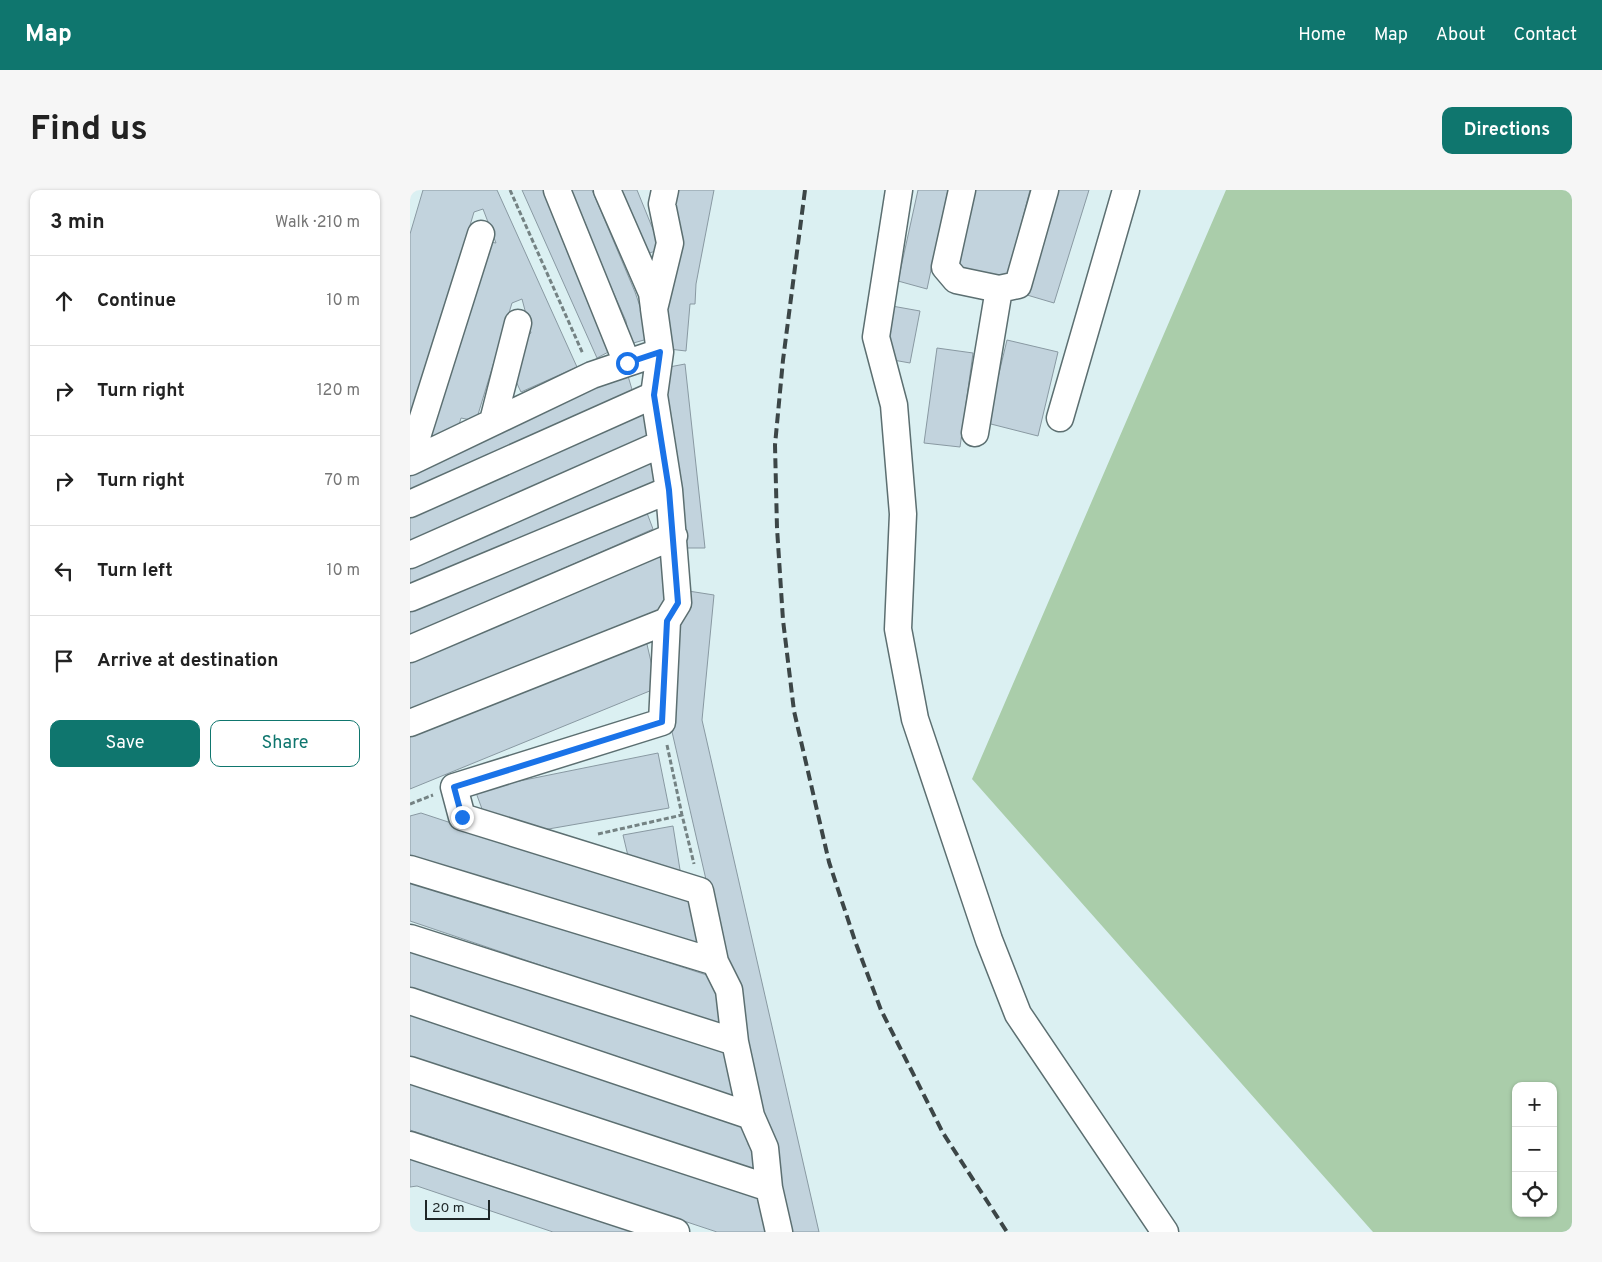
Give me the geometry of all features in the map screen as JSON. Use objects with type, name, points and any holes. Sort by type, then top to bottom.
[{"type":"lane","points":[[557,190],[627,363]]},
{"type":"lane","points":[[607,190],[652,293],[660,352],[654,395],[669,490],[678,603],[667,621],[662,722],[454,787],[462,817],[700,891],[715,962],[729,990],[736,1042],[751,1116],[765,1148],[769,1188],[778,1232]]},
{"type":"lane","points":[[899,190],[876,337],[894,405],[903,514],[898,629],[915,719],[989,940],[1018,1014],[1165,1232]]},
{"type":"lane","points":[[962,190],[945,267],[956,280],[999,289],[1018,284],[1045,190]]},
{"type":"lane","points":[[1060,418],[1126,190]]},
{"type":"lane","points":[[654,309],[670,243],[661,195]]},
{"type":"lane","points":[[410,461],[481,234]]},
{"type":"lane","points":[[975,433],[999,289]]},
{"type":"lane","points":[[493,420],[518,323]]},
{"type":"lane","points":[[410,461],[493,420],[592,375],[660,352]]},
{"type":"lane","points":[[410,504],[654,395]]},
{"type":"lane","points":[[410,555],[661,444]]},
{"type":"lane","points":[[410,598],[669,490]]},
{"type":"lane","points":[[410,649],[674,536]]},
{"type":"lane","points":[[410,723],[667,621]]},
{"type":"lane","points":[[410,869],[715,962]]},
{"type":"lane","points":[[410,938],[736,1042]]},
{"type":"lane","points":[[410,1001],[751,1116]]},
{"type":"lane","points":[[410,1070],[769,1188]]},
{"type":"lane","points":[[410,1145],[676,1232]]},
{"type":"path","points":[[510,190],[592,375]]},
{"type":"path","points":[[662,722],[700,891]]},
{"type":"path","points":[[597,834],[682,815]]},
{"type":"green space","points":[[1226,190],[1572,190],[1572,1232],[1373,1232],[972,779]]},
{"type":"building","points":[[423,190],[497,190],[577,367],[521,392],[511,371],[520,340],[531,333],[522,299],[512,303],[476,421],[461,418],[455,439],[423,442],[484,241],[496,243],[483,209],[474,212],[410,427],[410,234]]},
{"type":"building","points":[[522,190],[548,190],[614,349],[597,358]]},
{"type":"building","points":[[568,190],[592,190],[635,292],[651,338],[630,344],[626,321]]},
{"type":"building","points":[[613,190],[637,190],[661,249],[641,256]]},
{"type":"building","points":[[678,190],[714,190],[696,284],[695,304],[690,304],[686,351],[669,349],[665,310],[674,208]]},
{"type":"building","points":[[918,190],[948,190],[927,289],[898,281]]},
{"type":"building","points":[[975,190],[1030,190],[1007,279],[953,269]]},
{"type":"building","points":[[1057,190],[1089,190],[1054,303],[1027,295]]},
{"type":"building","points":[[892,306],[920,311],[910,363],[882,358]]},
{"type":"building","points":[[1007,340],[1058,352],[1038,436],[987,423]]},
{"type":"building","points":[[937,348],[973,353],[960,447],[924,443]]},
{"type":"building","points":[[685,364],[705,548],[687,548],[664,368]]},
{"type":"building","points":[[626,369],[633,393],[410,498],[410,467]]},
{"type":"building","points":[[640,407],[651,434],[410,544],[410,514]]},
{"type":"building","points":[[649,457],[655,482],[410,590],[410,564]]},
{"type":"building","points":[[644,505],[653,529],[410,636],[410,607]]},
{"type":"building","points":[[660,553],[675,603],[410,713],[410,659]]},
{"type":"building","points":[[682,590],[714,595],[702,720],[819,1232],[787,1232],[670,723]]},
{"type":"building","points":[[646,640],[657,688],[410,789],[410,734]]},
{"type":"building","points":[[658,753],[669,808],[537,831],[485,817],[475,790]]},
{"type":"building","points":[[421,813],[697,904],[691,916],[709,923],[696,950],[410,857],[410,816]]},
{"type":"building","points":[[673,826],[681,876],[628,856],[623,835]]},
{"type":"building","points":[[410,879],[716,978],[723,1027],[410,921]]},
{"type":"building","points":[[410,942],[736,1055],[737,1102],[410,989]]},
{"type":"building","points":[[410,1010],[756,1129],[748,1145],[763,1154],[758,1174],[410,1059]]},
{"type":"building","points":[[410,1078],[762,1198],[772,1232],[717,1232],[410,1130]]},
{"type":"building","points":[[410,1158],[647,1232],[553,1232],[417,1186],[410,1187]]},
{"type":"railway","points":[[805,190],[783,360],[775,445],[777,528],[783,620],[794,711],[829,862],[855,941],[881,1010],[943,1133],[1007,1232]]},
{"type":"route","points":[[462,817],[454,787],[662,722],[667,621],[678,603],[669,490],[654,395],[660,352],[627,363]]}]
